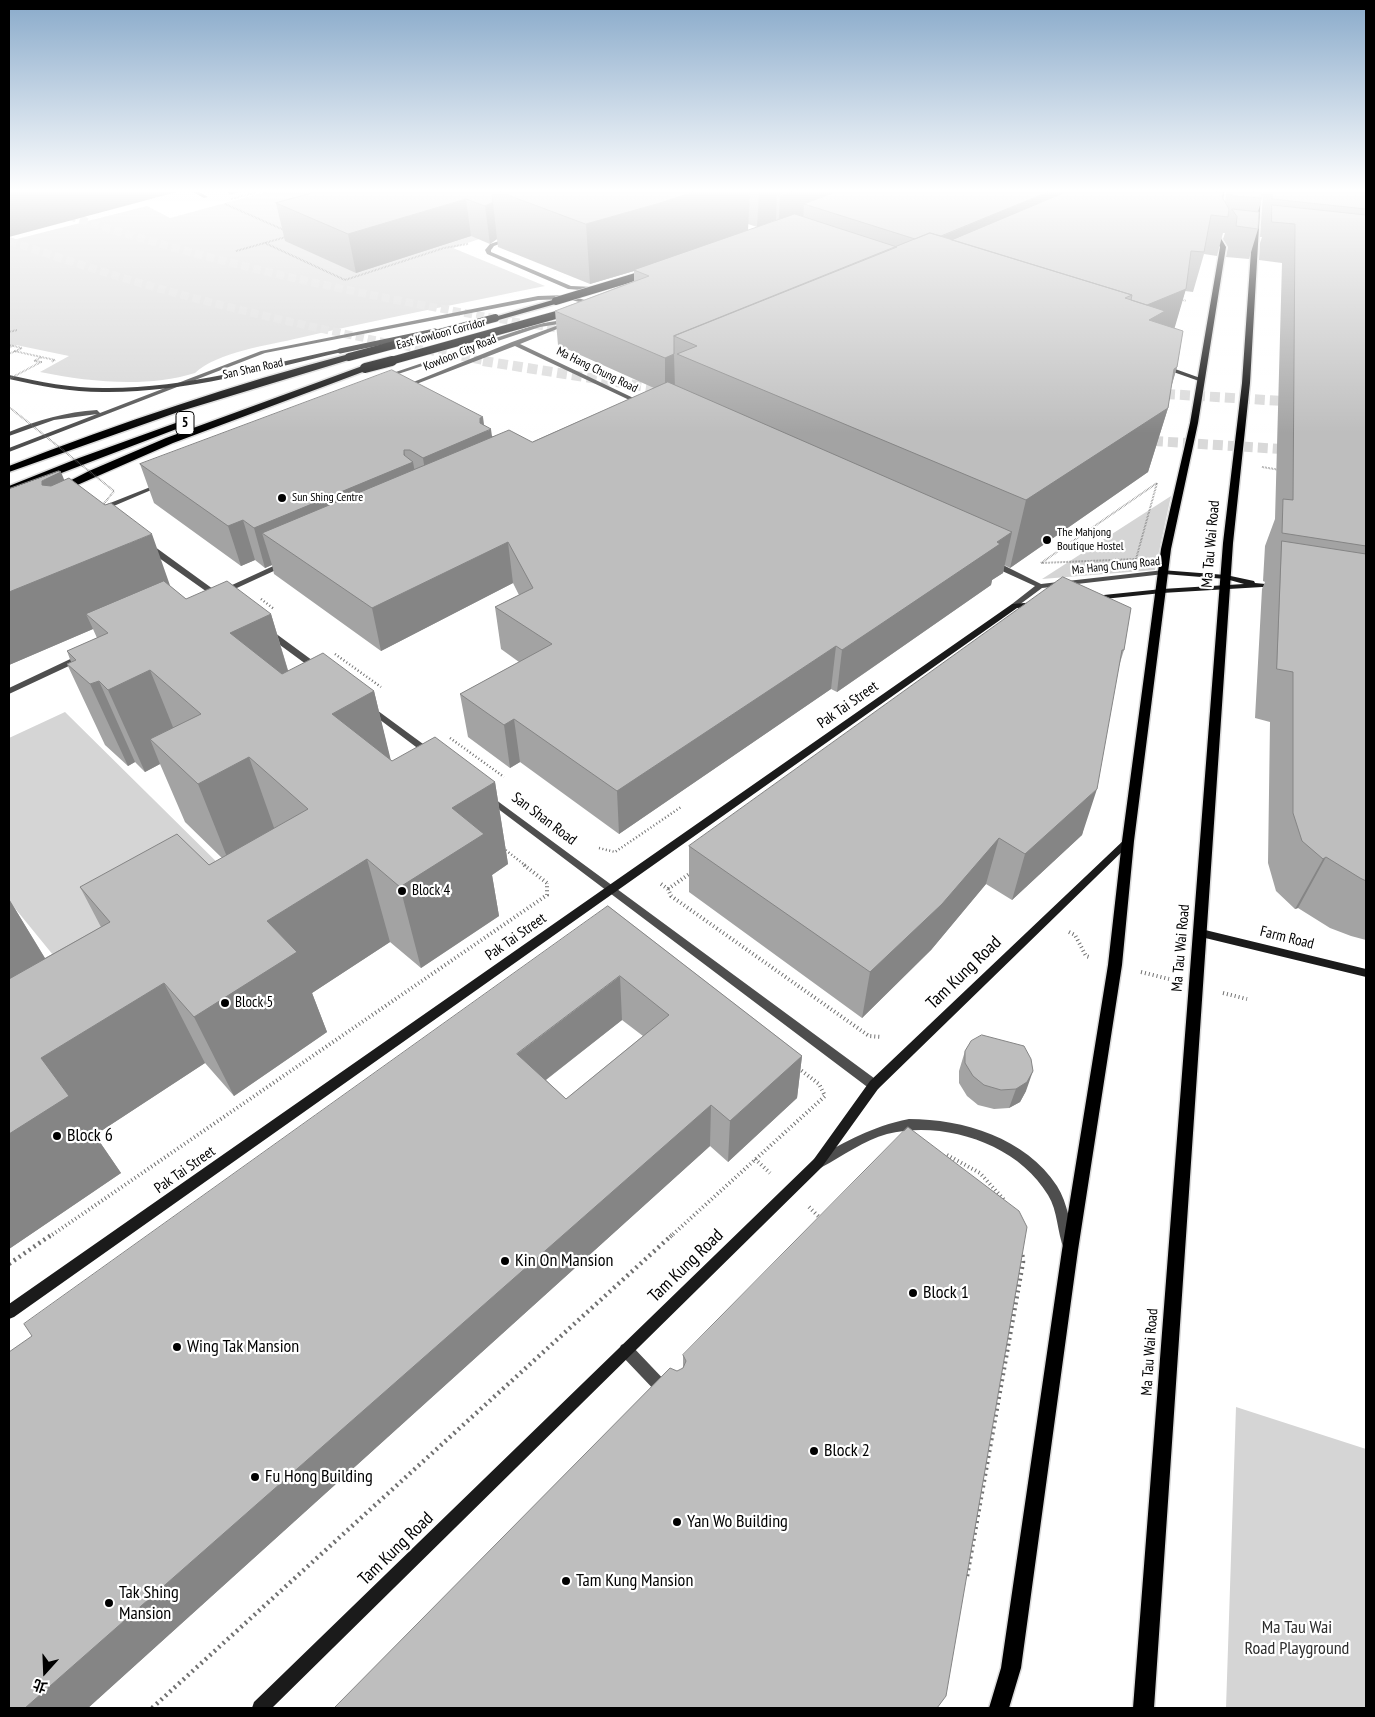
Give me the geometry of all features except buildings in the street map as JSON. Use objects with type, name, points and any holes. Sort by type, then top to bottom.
[{"type":"highway","name":"East Kowloon Corridor","points":[[9,469],[186,405],[349,357],[595,290],[647,272]]},
{"type":"highway","name":"East Kowloon Corridor","points":[[9,490],[169,428],[272,395],[602,304]]},
{"type":"highway","points":[[48,494],[125,457],[365,368]]},
{"type":"main road","points":[[999,1708],[1011,1668],[1070,1250],[1115,965],[1128,841],[1166,550],[1194,424],[1219,272]]},
{"type":"main road","name":"Ma Tau Wai Road","points":[[1143,1708],[1229,533],[1246,383],[1254,272]]},
{"type":"street","points":[[533,272],[570,288],[584,290],[604,287],[647,272]]},
{"type":"street","points":[[9,450],[246,357],[282,347],[538,298],[567,297],[602,304]]},
{"type":"street","name":"San Shan Road","points":[[9,378],[90,390],[130,389],[178,384],[495,318]]},
{"type":"street","name":"Kowloon City Road","points":[[375,380],[539,325],[580,319],[397,390]]},
{"type":"street","name":"Ma Hang Chung Road","points":[[514,343],[650,406],[633,412]]},
{"type":"street","points":[[1160,366],[1201,380]]},
{"type":"street","points":[[9,434],[41,420],[60,415],[110,410]]},
{"type":"street","points":[[89,512],[100,512],[171,480]]},
{"type":"street","points":[[139,539],[212,596],[232,605]]},
{"type":"street","points":[[212,596],[297,558]]},
{"type":"street","points":[[987,561],[1040,586]]},
{"type":"street","name":"Ma Hang Chung Road","points":[[1040,586],[1164,572],[1226,582]]},
{"type":"street","points":[[1226,582],[1281,587]]},
{"type":"street","name":"Ma Hang Chung Road","points":[[1084,599],[1226,582]]},
{"type":"street","name":"Pak Tai Street","points":[[9,1312],[609,889],[1016,606],[1040,586]]},
{"type":"street","points":[[1016,606],[1045,603]]},
{"type":"street","points":[[262,627],[314,669]]},
{"type":"street","points":[[9,691],[87,654]]},
{"type":"street","points":[[362,702],[441,762]]},
{"type":"street","name":"San Shan Road","points":[[480,792],[874,1085]]},
{"type":"street","name":"Tam Kung Road","points":[[260,1708],[818,1163],[874,1085],[1128,841]]},
{"type":"street","name":"Farm Road","points":[[1201,933],[1366,973]]},
{"type":"street","points":[[818,1163],[886,1129],[911,1124],[937,1124],[963,1129],[1013,1152],[1041,1177],[1053,1191],[1070,1250]]},
{"type":"street","points":[[626,1350],[677,1404]]},
{"type":"path","points":[[328,272],[345,280],[369,272]]},
{"type":"path","points":[[1176,298],[1186,301]]},
{"type":"path","points":[[9,332],[17,330]]},
{"type":"path","points":[[9,345],[22,348],[9,354]]},
{"type":"path","points":[[9,378],[41,362],[34,361],[42,357],[14,352]]},
{"type":"path","points":[[9,407],[114,491],[100,512]]},
{"type":"path","points":[[1256,466],[1285,471]]},
{"type":"path","points":[[1042,563],[1157,482],[1136,559]]},
{"type":"path","points":[[1032,564],[1084,562]]},
{"type":"path","points":[[9,1264],[547,895],[547,884],[500,846]]},
{"type":"path","points":[[693,871],[668,889],[670,896],[869,1036],[882,1037]]},
{"type":"path","points":[[152,1708],[825,1096],[819,1084],[795,1066]]},
{"type":"path","points":[[938,1154],[945,1154],[965,1163],[992,1182],[1008,1206]]},
{"type":"path","points":[[816,1227],[829,1214]]},
{"type":"path","points":[[965,1586],[1023,1262],[1020,1244]]},
{"type":"green space","points":[[9,272],[511,272],[545,286],[259,347],[216,360],[195,373],[157,381],[98,381],[40,372],[69,356],[16,345],[9,349]]},
{"type":"green space","points":[[1171,496],[1155,570],[1042,579]]},
{"type":"green space","points":[[65,712],[236,881],[71,977],[9,901],[9,738]]},
{"type":"green space","name":"Ma Tau Wai Road Playground","points":[[1236,1407],[1366,1449],[1366,1708],[1226,1708]]},
{"type":"tunnel","points":[[106,272],[172,292],[291,322],[490,362]]},
{"type":"tunnel","points":[[270,272],[443,309],[573,331]]},
{"type":"tunnel","points":[[483,361],[673,391]]},
{"type":"tunnel","points":[[1150,393],[1299,402]]},
{"type":"tunnel","points":[[1138,440],[1297,450]]},
{"type":"place","name":"Sun Shing Centre","points":[[282,498]]},
{"type":"place","name":"The Mahjong Boutique Hostel","points":[[1047,540]]},
{"type":"place","name":"Block 4","points":[[402,891]]},
{"type":"place","name":"Block 5","points":[[225,1003]]},
{"type":"place","name":"Block 6","points":[[57,1136]]},
{"type":"place","name":"Kin On Mansion","points":[[505,1261]]},
{"type":"place","name":"Block 1","points":[[913,1293]]},
{"type":"place","name":"Wing Tak Mansion","points":[[177,1347]]},
{"type":"place","name":"Block 2","points":[[814,1451]]},
{"type":"place","name":"Fu Hong Building","points":[[255,1477]]},
{"type":"place","name":"Yan Wo Building","points":[[677,1522]]},
{"type":"place","name":"Tam Kung Mansion","points":[[566,1581]]},
{"type":"place","name":"Tak Shing Mansion","points":[[109,1603]]}]
